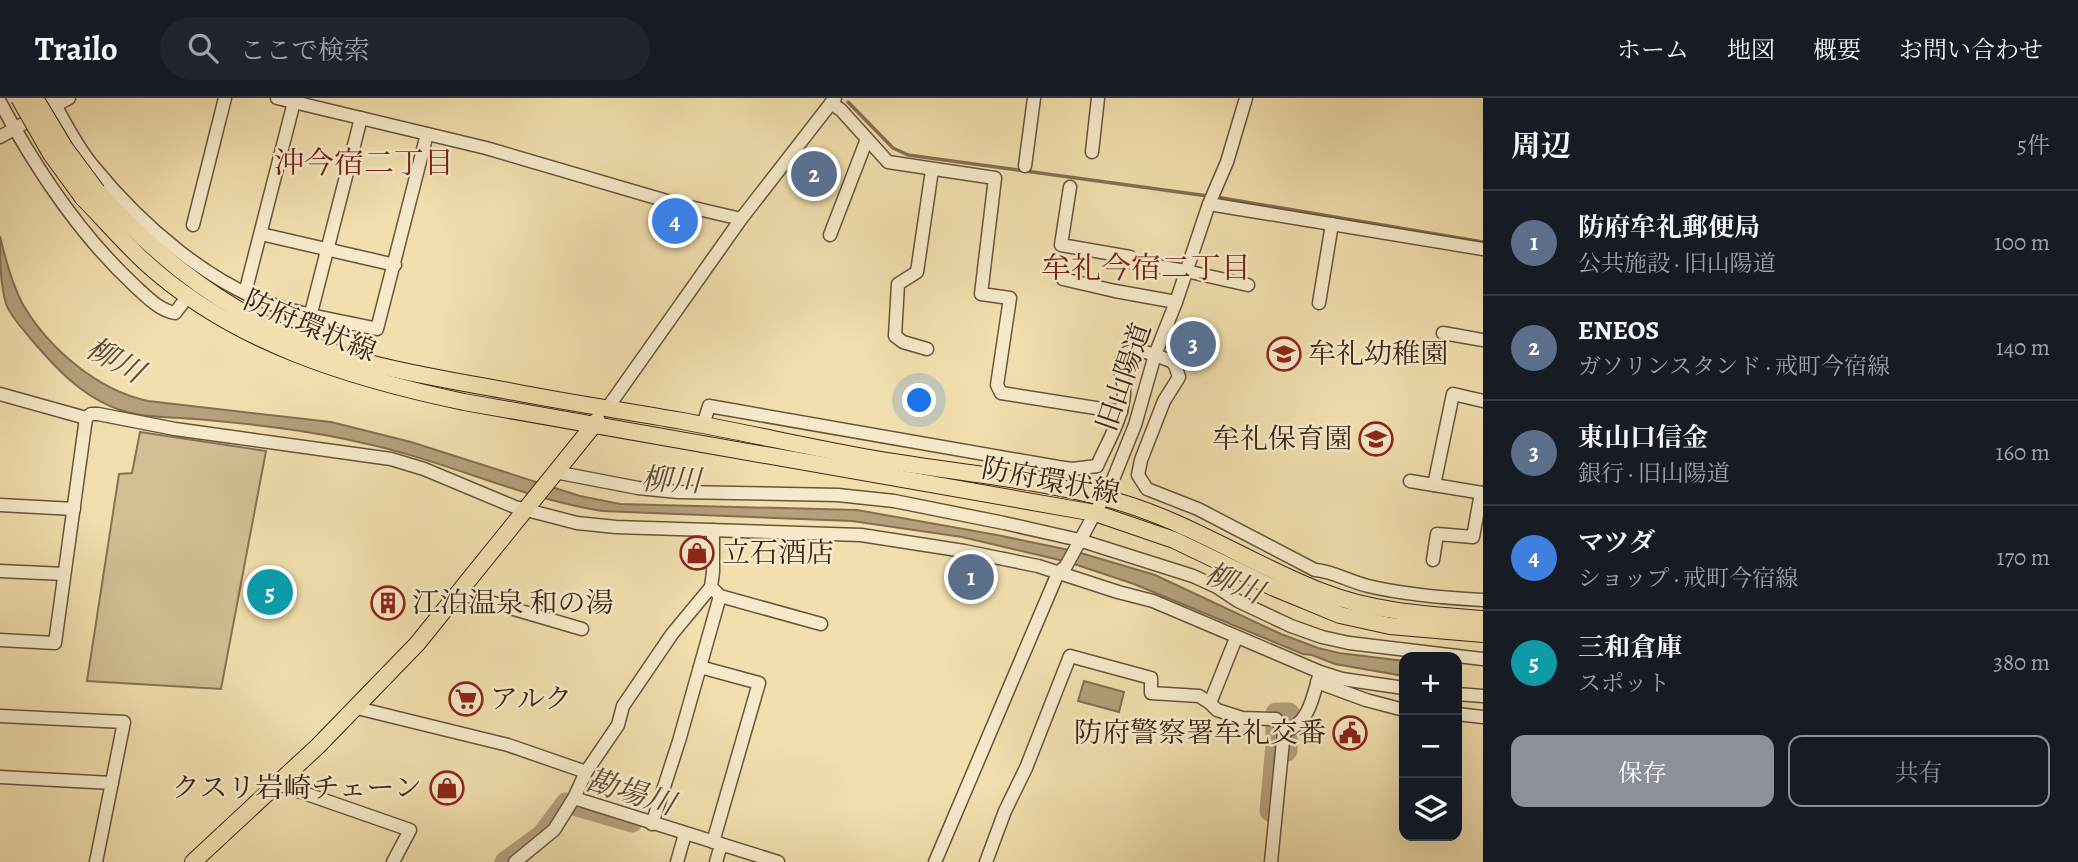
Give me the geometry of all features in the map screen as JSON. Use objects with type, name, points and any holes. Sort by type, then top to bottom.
[{"type":"main road","name":"防府環状線","points":[[19,98],[51,155],[90,194],[146,263],[188,296],[228,321],[275,346],[356,376],[393,387],[593,426],[1095,513],[1174,540],[1272,587],[1340,615],[1391,626],[1483,635]]},
{"type":"main road","name":"防府環状線","points":[[35,98],[90,194],[188,278],[235,309],[280,332],[333,353],[382,366],[606,410],[703,425],[863,457],[1103,498],[1167,518],[1278,573],[1343,600],[1395,610],[1483,619]]},
{"type":"main road","points":[[193,862],[357,708],[417,644],[606,410]]},
{"type":"street","points":[[0,137],[15,130],[53,102],[69,98]]},
{"type":"street","points":[[193,226],[225,98]]},
{"type":"street","points":[[277,98],[486,148],[677,204],[741,219]]},
{"type":"street","points":[[1025,166],[1034,98]]},
{"type":"street","points":[[1092,152],[1098,98]]},
{"type":"street","name":"旧山陽道","points":[[1062,570],[1112,482],[1135,425],[1155,355],[1209,204],[1227,162],[1246,98]]},
{"type":"street","points":[[606,410],[741,219],[833,100],[888,162],[995,178],[981,294],[1010,298],[997,385],[1001,393],[1121,412]]},
{"type":"street","points":[[53,102],[92,165],[132,209],[183,254],[245,293],[283,308],[377,330],[427,134]]},
{"type":"street","points":[[245,293],[294,102]]},
{"type":"street","points":[[0,103],[45,178],[109,262],[152,302],[168,312],[175,313],[188,296]]},
{"type":"street","points":[[311,313],[361,118]]},
{"type":"street","points":[[830,234],[867,139]]},
{"type":"street","points":[[927,349],[903,342],[894,336],[898,284],[917,272],[932,170]]},
{"type":"street","points":[[1070,187],[1061,246],[1130,257],[1130,262],[1248,285]]},
{"type":"street","points":[[1209,204],[1483,249]]},
{"type":"street","points":[[1320,303],[1332,224]]},
{"type":"street","points":[[261,234],[395,265]]},
{"type":"street","points":[[1063,279],[1176,302]]},
{"type":"street","points":[[1443,333],[1483,340]]},
{"type":"street","points":[[703,425],[709,406],[1072,468],[1097,466],[1121,412],[1124,394],[1120,363],[1123,356],[1136,350],[1171,361],[1179,377],[1164,401],[1141,460],[1138,475],[1147,489],[1198,509],[1315,570],[1400,592],[1483,600]]},
{"type":"street","points":[[0,394],[86,418]]},
{"type":"street","points":[[1434,485],[1453,394],[1483,401]]},
{"type":"street","points":[[0,640],[55,643],[86,418],[91,414],[98,414],[175,429],[391,459],[424,469],[498,501],[529,506],[577,523],[616,527],[861,535],[1062,570],[1153,601],[1366,700],[1399,708]]},
{"type":"street","points":[[552,476],[678,492],[838,495],[894,501],[1077,543],[1193,576],[1249,606],[1322,637],[1349,643],[1483,659]]},
{"type":"street","points":[[1410,481],[1482,493],[1473,537],[1437,534],[1433,559]]},
{"type":"street","points":[[0,505],[74,509]]},
{"type":"street","points":[[652,824],[700,667],[716,591],[713,530]]},
{"type":"street","points":[[935,862],[1062,570]]},
{"type":"street","points":[[0,571],[64,574]]},
{"type":"street","points":[[716,591],[821,624]]},
{"type":"street","points":[[515,862],[554,830],[586,772],[618,724],[623,706],[672,634],[716,591]]},
{"type":"street","points":[[459,593],[582,629]]},
{"type":"street","points":[[1210,703],[1237,638]]},
{"type":"street","points":[[986,862],[1004,811],[1026,768],[1070,656],[1151,678],[1151,693],[1199,696],[1217,710],[1242,718],[1276,719],[1284,731],[1271,862]]},
{"type":"street","points":[[700,667],[758,683],[717,844],[716,862]]},
{"type":"street","points":[[1318,677],[1399,687]]},
{"type":"street","points":[[1284,731],[1292,729],[1304,718],[1318,677]]},
{"type":"street","points":[[1462,694],[1483,696]]},
{"type":"street","points":[[357,708],[508,745],[586,772]]},
{"type":"street","points":[[1462,715],[1483,717]]},
{"type":"street","points":[[0,716],[124,722],[96,862]]},
{"type":"street","points":[[0,777],[111,783]]},
{"type":"street","points":[[278,784],[410,830],[393,862]]},
{"type":"street","points":[[574,798],[778,862]]},
{"type":"street","points":[[677,862],[685,834]]},
{"type":"shaded area","points":[[0,236],[18,295],[45,336],[93,377],[110,387],[148,401],[331,422],[411,442],[580,496],[620,504],[857,510],[1074,551],[1155,575],[1281,634],[1318,648],[1399,660],[1399,675],[1335,664],[1303,654],[1134,584],[1068,562],[962,537],[852,521],[602,511],[541,497],[393,450],[342,438],[258,425],[131,413],[88,394],[63,374],[41,351],[6,304],[0,262]]},
{"type":"shaded area","points":[[140,432],[266,451],[221,689],[87,681],[119,474],[132,473]]},
{"type":"shaded area","points":[[1084,681],[1124,692],[1119,712],[1078,701]]},
{"type":"waterway","points":[[848,102],[893,148],[908,155],[1208,196]]},
{"type":"waterway","points":[[1216,197],[1483,242]]},
{"type":"waterway","name":"勘場川","points":[[1270,811],[1276,713],[1289,713],[1287,751]]},
{"type":"waterway","name":"勘場川","points":[[505,862],[542,835],[566,803],[632,822]]},
{"type":"place","name":"ENEOS","points":[[814,174]]},
{"type":"place","name":"マツダ","points":[[675,221]]},
{"type":"place","name":"東山口信金","points":[[1193,344]]},
{"type":"place","name":"牟礼幼稚園","points":[[1284,354]]},
{"type":"place","name":"牟礼保育園","points":[[1376,439]]},
{"type":"place","name":"立石酒店","points":[[697,553]]},
{"type":"place","name":"防府牟礼郵便局","points":[[971,577]]},
{"type":"place","name":"三和倉庫","points":[[270,592]]},
{"type":"place","name":"江泊温泉 和の湯","points":[[388,603]]},
{"type":"place","name":"アルク","points":[[466,699]]},
{"type":"place","name":"防府警察署牟礼交番","points":[[1350,733]]},
{"type":"place","name":"クスリ岩崎チェーン","points":[[447,788]]},
{"type":"district","name":"沖今宿二丁目","points":[[364,163]]},
{"type":"district","name":"牟礼今宿二丁目","points":[[1146,268]]},
{"type":"water label","name":"柳川","points":[[115,360]]},
{"type":"water label","name":"柳川","points":[[671,480]]},
{"type":"water label","name":"柳川","points":[[1234,583]]}]
